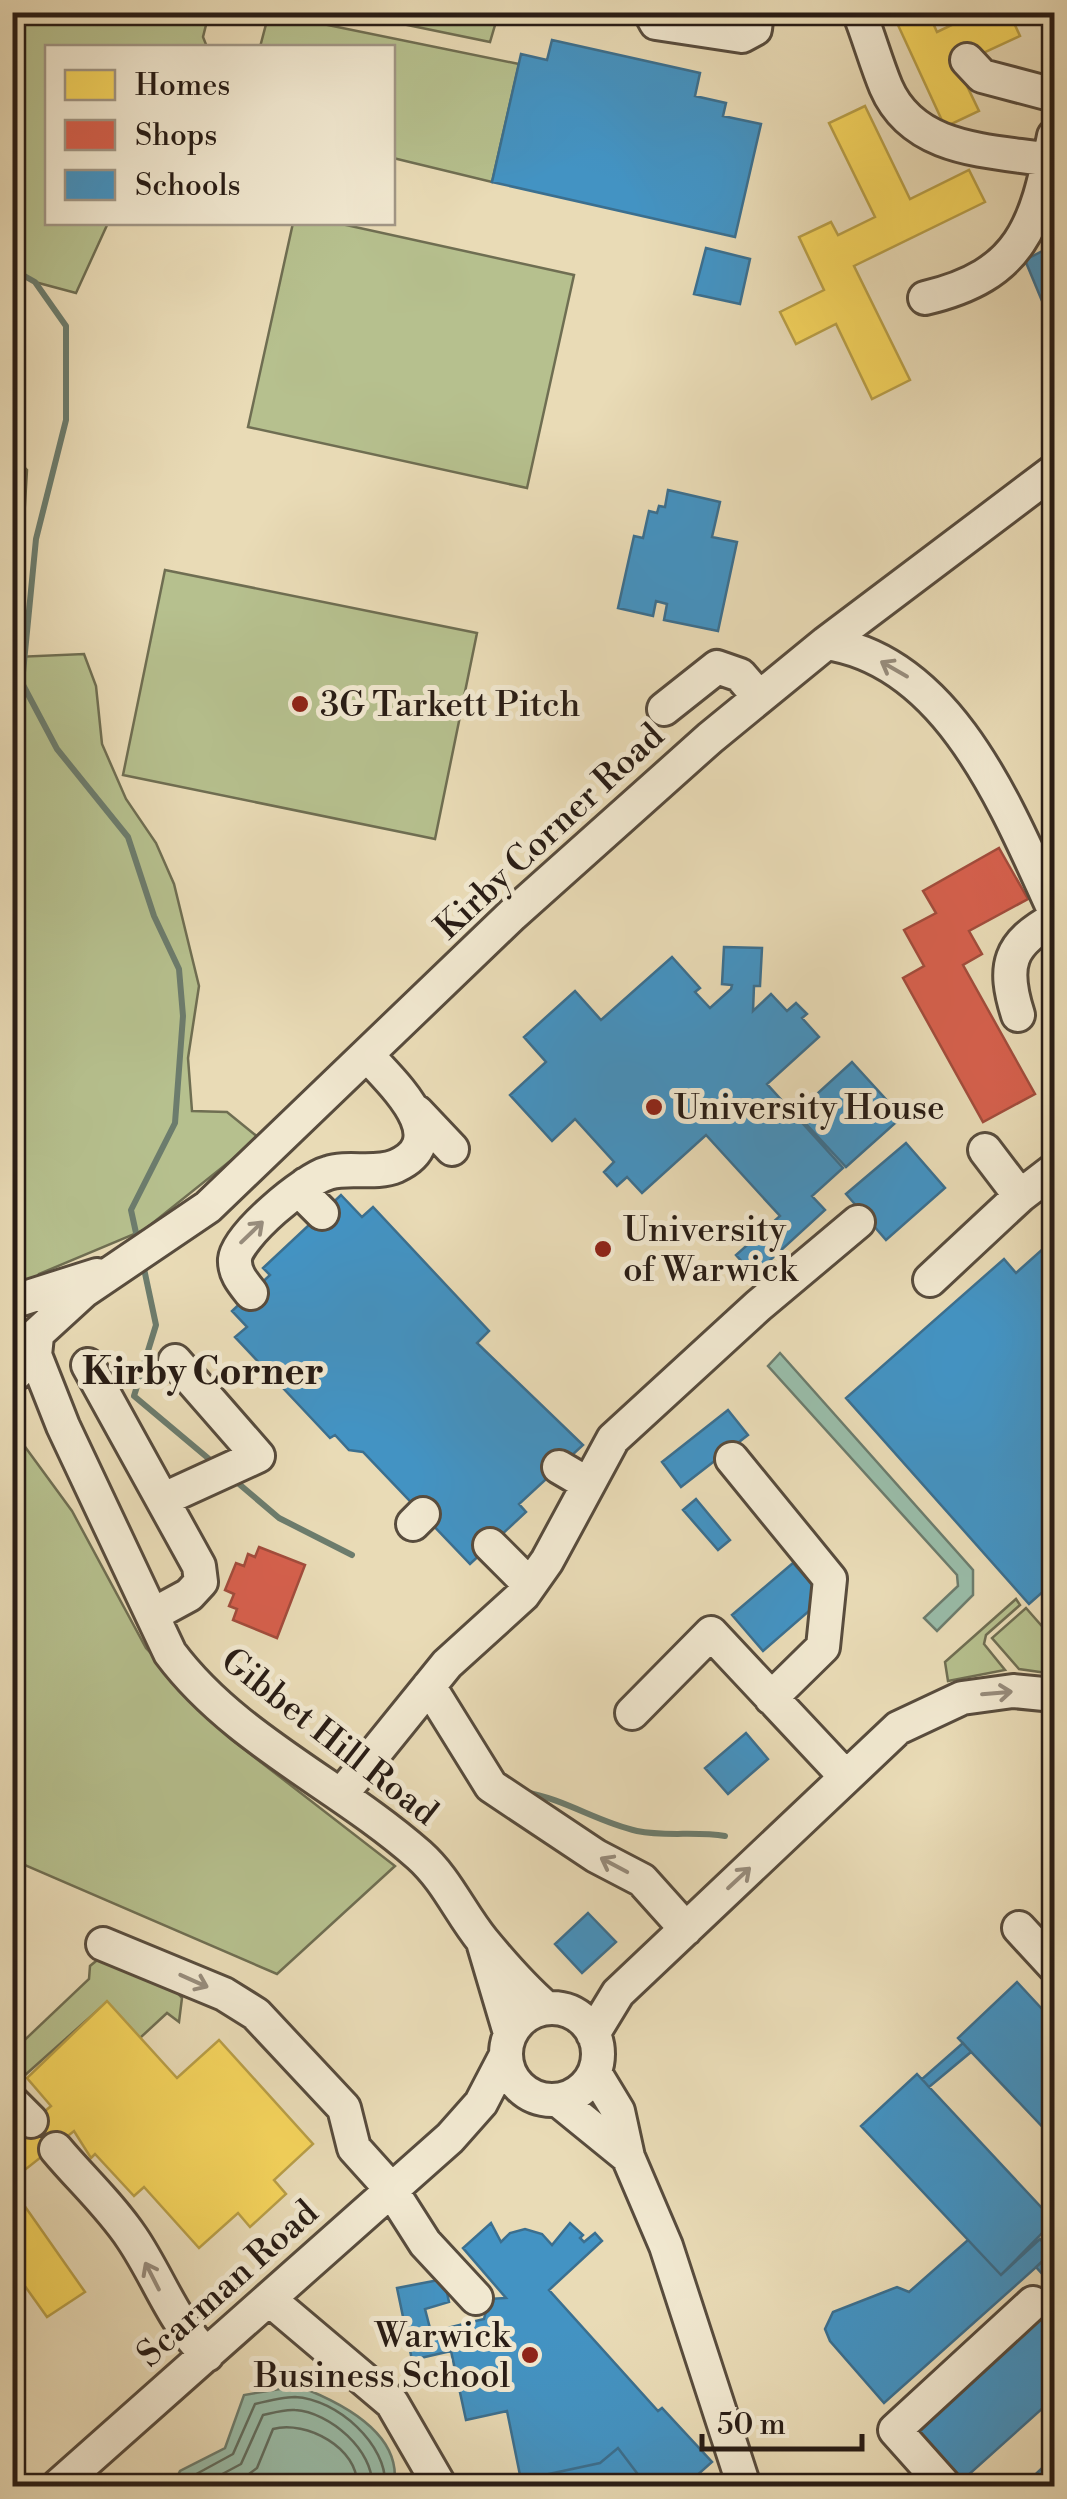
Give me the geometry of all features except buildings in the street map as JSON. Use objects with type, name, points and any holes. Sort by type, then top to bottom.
[{"type":"street","points":[[650,12],[656,23],[702,21],[742,36],[755,29],[757,12]]},
{"type":"street","points":[[859,12],[886,88],[908,122],[937,141],[1052,148],[1040,204],[1021,240],[991,275],[925,298]]},
{"type":"street","points":[[966,60],[982,76],[1054,95]]},
{"type":"street","name":"Kirby Corner Road","points":[[12,1302],[119,1267],[208,1208],[512,915],[759,697],[1054,471]]},
{"type":"street","points":[[826,643],[848,646],[918,684],[998,788],[1054,910]]},
{"type":"street","points":[[664,708],[718,667],[740,675],[759,697]]},
{"type":"street","points":[[1018,1015],[1011,957],[1025,935],[1054,920]]},
{"type":"street","points":[[368,1057],[452,1149]]},
{"type":"street","points":[[251,1293],[238,1276],[235,1261],[241,1241],[314,1198],[330,1172],[395,1166],[413,1154],[421,1135],[417,1112]]},
{"type":"street","points":[[986,1150],[1020,1196]]},
{"type":"street","points":[[375,1169],[412,1188]]},
{"type":"street","points":[[930,1280],[1020,1196],[1054,1170]]},
{"type":"street","points":[[341,1795],[429,1686],[530,1585],[613,1439],[621,1416],[663,1377],[858,1222]]},
{"type":"street","name":"Kirby Corner Road","points":[[28,1355],[119,1267]]},
{"type":"street","name":"Gibbet Hill Road","points":[[12,1302],[33,1320],[28,1355],[170,1653],[205,1694],[419,1855],[449,1887],[482,1940],[571,2019]]},
{"type":"street","points":[[164,1499],[258,1456],[175,1361]]},
{"type":"street","points":[[88,1365],[199,1566],[202,1582],[189,1596],[154,1614]]},
{"type":"street","name":"Gibbet Hill Road","points":[[12,1386],[63,1426]]},
{"type":"street","points":[[732,1459],[830,1578],[824,1647],[771,1698]]},
{"type":"street","points":[[559,1466],[588,1484]]},
{"type":"street","points":[[490,1545],[530,1585]]},
{"type":"street","points":[[632,1713],[711,1634],[845,1776]]},
{"type":"street","points":[[429,1686],[491,1786],[596,1856],[642,1880],[686,1929]]},
{"type":"street","points":[[628,2157],[546,2099],[514,2083],[508,2045],[523,2018],[571,2019],[618,1994],[898,1728],[938,1705],[988,1693],[1054,1695]]},
{"type":"street","points":[[1018,1928],[1054,1966]]},
{"type":"street","name":"Gibbet Hill Road","points":[[482,1940],[508,2045]]},
{"type":"street","points":[[103,1944],[224,1994],[256,2014],[344,2108],[354,2148],[390,2188],[426,2243],[476,2298]]},
{"type":"street","points":[[546,2099],[582,2089],[594,2072],[598,2057],[571,2019]]},
{"type":"street","name":"Scarman Road","points":[[58,2486],[450,2138],[481,2102],[508,2045]]},
{"type":"street","points":[[594,2072],[618,2111],[628,2157],[666,2246],[744,2486]]},
{"type":"street","name":"Scarman Road","points":[[450,2138],[546,2099]]},
{"type":"street","points":[[56,2149],[124,2227],[176,2320],[207,2355]]},
{"type":"street","points":[[269,2299],[392,2403],[440,2486]]},
{"type":"street","points":[[945,2486],[895,2430],[1033,2304]]},
{"type":"street","points":[[717,2399],[753,2486]]},
{"type":"shaded area","points":[[12,13],[209,13],[203,37],[206,45],[45,45],[45,225],[107,225],[76,293],[35,282],[13,269]]},
{"type":"shaded area","points":[[269,13],[519,64],[492,182],[395,158],[395,45],[261,45]]},
{"type":"shaded area","points":[[349,13],[601,13],[600,17],[498,15],[490,42]]},
{"type":"shaded area","points":[[293,225],[346,225],[574,275],[527,488],[248,427]]},
{"type":"shaded area","points":[[12,455],[27,470],[16,657],[84,654],[96,686],[102,744],[126,799],[156,843],[174,884],[199,986],[188,1058],[192,1111],[227,1112],[259,1138],[144,1230],[39,1274],[40,1281],[12,1284],[12,1032],[18,993]]},
{"type":"shaded area","name":"3G Tarkett Pitch","points":[[165,570],[477,633],[435,839],[123,775]]},
{"type":"shaded area","points":[[12,1429],[72,1511],[146,1648],[231,1739],[395,1866],[277,1974],[13,1860]]},
{"type":"shaded area","points":[[1016,1599],[1020,1605],[986,1635],[984,1644],[1005,1670],[948,1681],[945,1662]]},
{"type":"shaded area","points":[[1026,1608],[1054,1640],[1054,1674],[1019,1669],[992,1638]]},
{"type":"shaded area","points":[[101,1957],[172,1987],[182,1998],[179,2022],[167,2013],[140,2038],[107,2002],[15,2084],[13,2051],[89,1979],[90,1966]]},
{"type":"water","points":[[780,1353],[973,1570],[973,1595],[937,1631],[924,1618],[958,1586],[957,1575],[768,1366]]},
{"type":"water","points":[[298,2386],[349,2411],[379,2435],[394,2467],[394,2486],[173,2486],[180,2471],[225,2448],[244,2395]]},
{"type":"waterway","points":[[12,269],[35,282],[66,326],[66,420],[36,539],[22,683],[57,749],[128,837],[154,916],[179,969],[183,1016],[175,1123],[131,1210],[138,1242]]},
{"type":"waterway","points":[[143,1264],[156,1325],[134,1396],[215,1464]]},
{"type":"waterway","points":[[232,1478],[279,1518],[352,1555]]},
{"type":"waterway","points":[[524,1792],[637,1831],[725,1836]]},
{"type":"place","name":"3G Tarkett Pitch","points":[[300,704]]},
{"type":"place","name":"University House","points":[[654,1107]]},
{"type":"place","name":"University of Warwick","points":[[603,1249]]},
{"type":"place","name":"Warwick Business School","points":[[530,2355]]},
{"type":"district","name":"Kirby Corner","points":[[203,1371]]}]
